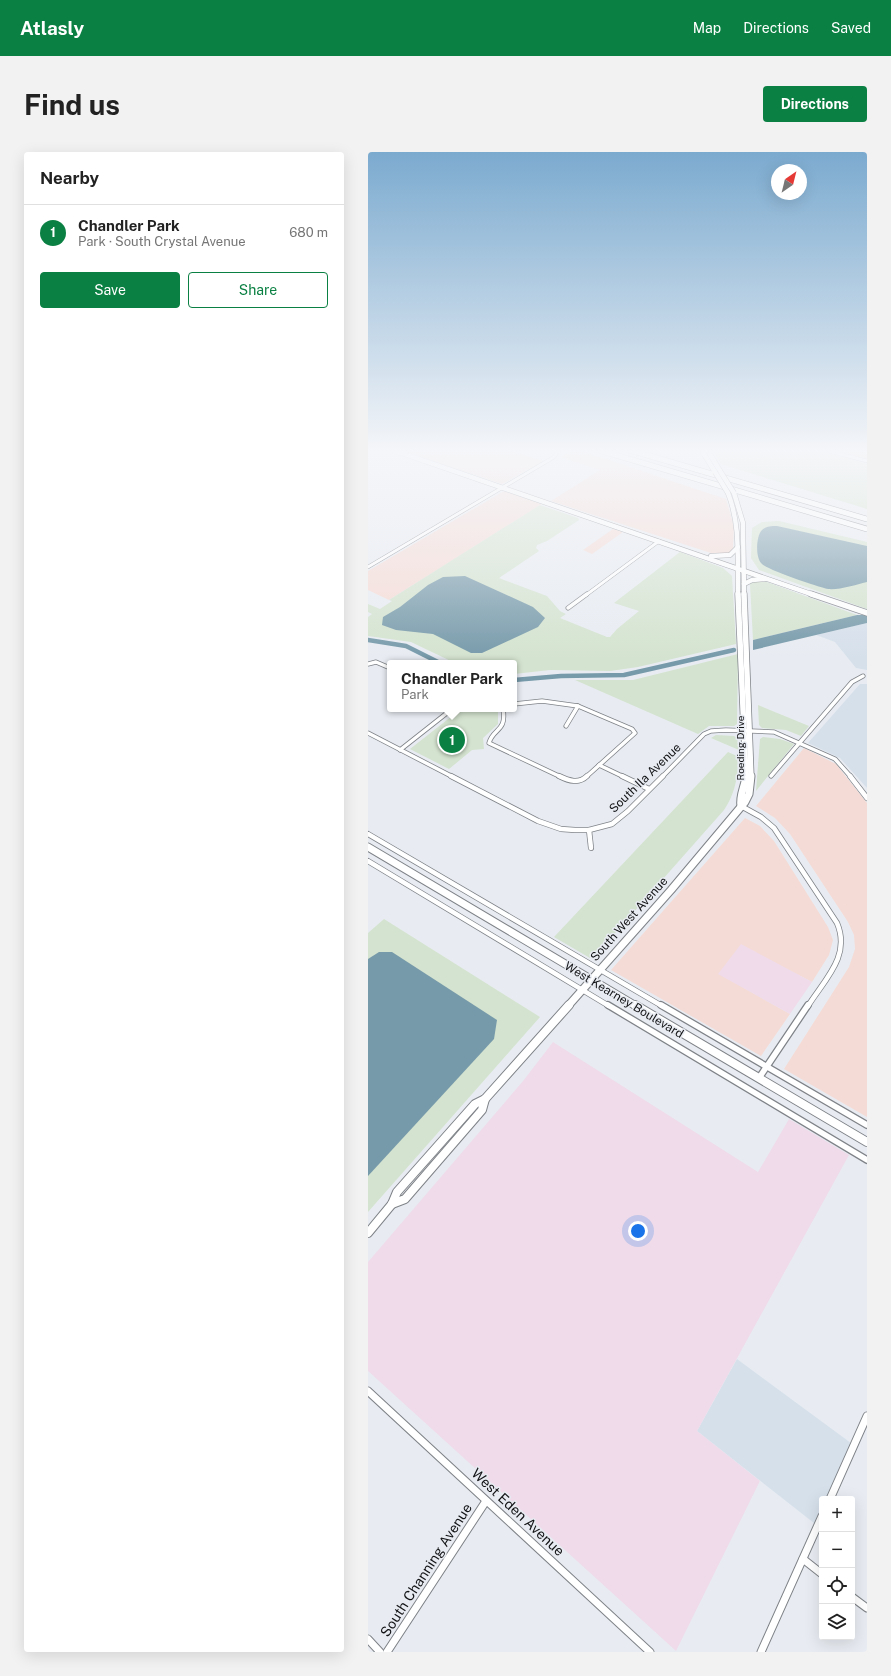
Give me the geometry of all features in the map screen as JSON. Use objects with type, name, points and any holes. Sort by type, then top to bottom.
[{"type":"highway","points":[[830,519],[867,530]]},
{"type":"street","points":[[368,567],[450,519]]},
{"type":"street","points":[[596,519],[867,613]]},
{"type":"street","name":"Roeding Drive","points":[[736,519],[739,547],[748,731],[752,778],[746,802],[741,806]]},
{"type":"street","name":"Roeding Drive","points":[[742,519],[743,523],[740,568],[744,584],[748,731]]},
{"type":"street","points":[[568,608],[659,540]]},
{"type":"street","points":[[699,554],[715,556],[730,555],[736,553],[739,547]]},
{"type":"street","points":[[744,584],[752,580],[770,579]]},
{"type":"street","points":[[368,664],[376,662],[387,667]]},
{"type":"street","points":[[771,776],[852,682],[863,676]]},
{"type":"street","points":[[504,712],[503,726],[490,739],[489,742],[568,780],[583,780],[634,733],[632,728],[578,706],[542,701],[517,704]]},
{"type":"street","points":[[566,726],[578,706]]},
{"type":"street","points":[[400,750],[448,712]]},
{"type":"street","name":"South Ila Avenue","points":[[368,733],[550,826],[561,829],[589,830],[612,824],[628,811],[704,734],[711,731],[748,731]]},
{"type":"street","points":[[748,731],[780,733],[830,756],[839,762],[867,798]]},
{"type":"street","points":[[600,765],[649,790]]},
{"type":"street","points":[[741,806],[761,817],[779,834],[837,923],[843,945],[839,959],[759,1078]]},
{"type":"street","name":"South West Avenue","points":[[368,1233],[392,1204],[405,1199],[482,1110],[486,1099],[671,890],[741,806]]},
{"type":"street","points":[[589,830],[591,848]]},
{"type":"street","name":"West Kearney Boulevard","points":[[368,834],[867,1125]]},
{"type":"street","name":"West Kearney Boulevard","points":[[368,847],[867,1142]]},
{"type":"street","name":"West Kearney Boulevard","points":[[368,861],[867,1160]]},
{"type":"street","name":"West Eden Avenue","points":[[368,1391],[486,1502],[650,1652]]},
{"type":"street","points":[[831,1496],[867,1418]]},
{"type":"street","name":"South Channing Avenue","points":[[387,1652],[486,1502]]},
{"type":"street","points":[[761,1652],[819,1523]]},
{"type":"street","points":[[803,1559],[819,1572]]},
{"type":"street","points":[[855,1599],[867,1608]]},
{"type":"street","points":[[368,1639],[380,1652]]},
{"type":"shaded area","points":[[456,519],[518,519],[389,600],[368,590],[368,571]]},
{"type":"shaded area","points":[[606,519],[732,519],[734,526],[733,550],[729,553],[714,554]]},
{"type":"shaded area","points":[[613,529],[623,532],[592,554],[583,550]]},
{"type":"shaded area","points":[[867,623],[867,670],[856,668],[835,642],[816,635]]},
{"type":"shaded area","points":[[860,684],[867,684],[867,788],[840,758],[808,743]]},
{"type":"shaded area","points":[[804,748],[836,764],[867,803],[867,1117],[784,1069],[849,967],[855,949],[854,935],[848,922],[790,834],[775,818],[756,806]]},
{"type":"shaded area","points":[[745,818],[760,826],[774,841],[828,927],[833,940],[829,955],[812,982],[741,945],[719,974],[790,1014],[761,1056],[611,970]]},
{"type":"shaded area","points":[[741,944],[812,982],[790,1014],[718,974]]},
{"type":"shaded area","points":[[553,1042],[758,1172],[789,1119],[849,1155],[697,1431],[760,1481],[676,1651],[368,1371],[368,1262],[523,1081]]},
{"type":"shaded area","points":[[737,1359],[855,1446],[832,1496],[819,1496],[819,1527],[697,1431]]},
{"type":"green space","points":[[518,519],[578,519],[547,541],[537,545],[536,548],[539,551],[499,578],[547,596],[560,611],[566,614],[560,618],[610,637],[617,629],[639,611],[614,603],[680,552],[723,568],[732,576],[736,644],[638,667],[610,671],[550,670],[517,674],[517,660],[449,660],[411,642],[368,636],[368,617],[372,614],[368,612],[368,604],[380,609],[392,601],[389,600]]},
{"type":"green space","points":[[779,521],[867,542],[867,609],[759,570],[751,558],[752,528],[762,522]]},
{"type":"green space","points":[[756,581],[767,582],[857,615],[753,640],[750,584]]},
{"type":"green space","points":[[738,654],[737,724],[734,726],[709,726],[698,734],[575,680],[633,680]]},
{"type":"green space","points":[[758,705],[809,726],[801,736],[786,730],[762,728],[759,725]]},
{"type":"green space","points":[[457,712],[498,712],[498,724],[483,738],[484,749],[472,750],[449,769],[410,749]]},
{"type":"green space","points":[[716,735],[734,736],[737,738],[739,750],[711,738]]},
{"type":"green space","points":[[763,737],[780,739],[794,744],[756,791],[760,739]]},
{"type":"green space","points":[[728,752],[737,756],[737,777],[731,797],[724,810],[594,957],[590,958],[554,937]]},
{"type":"green space","points":[[384,919],[540,1017],[368,1212],[368,933]]},
{"type":"water","points":[[769,526],[777,526],[867,546],[867,582],[842,588],[828,589],[766,567],[762,564],[758,557],[758,537],[762,530]]},
{"type":"water","points":[[465,576],[533,607],[545,618],[538,627],[482,653],[471,653],[433,634],[396,630],[382,625],[383,617],[400,607],[428,585],[443,577]]},
{"type":"water","points":[[857,615],[867,615],[867,623],[753,650],[753,640]]},
{"type":"water","points":[[379,952],[392,952],[497,1020],[494,1039],[368,1176],[368,959]]},
{"type":"waterway","points":[[368,640],[406,646],[434,660]]},
{"type":"waterway","points":[[517,680],[561,676],[624,675],[734,650]]},
{"type":"place","name":"Chandler Park","points":[[452,740]]}]
